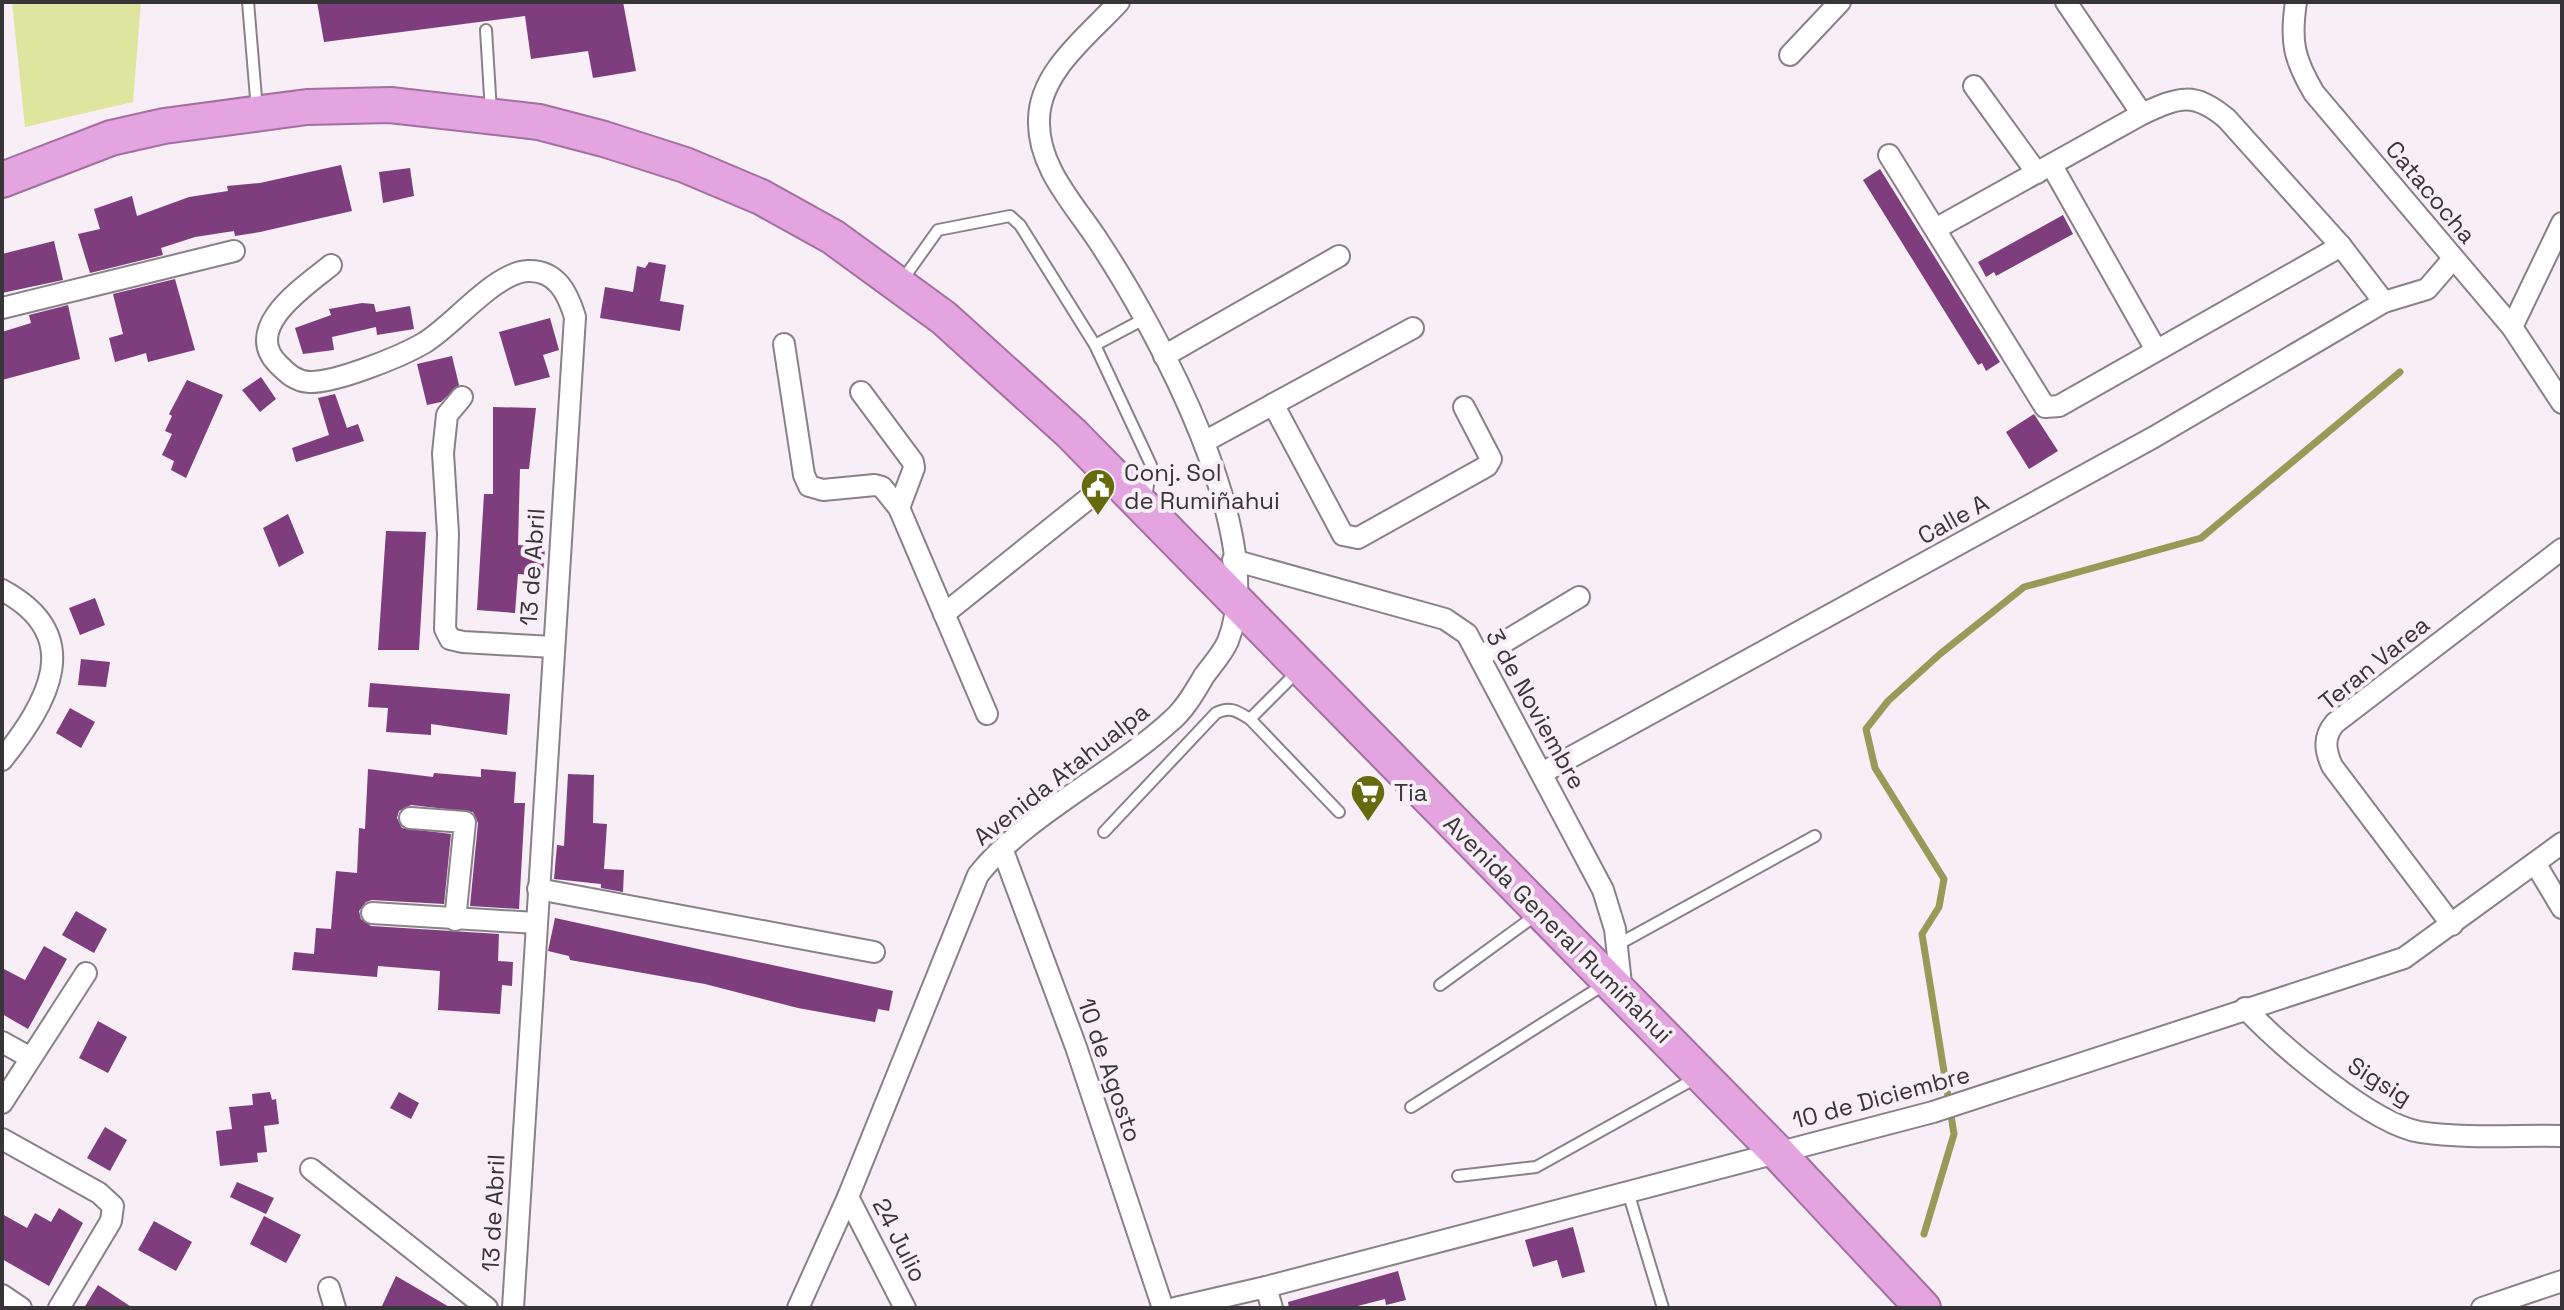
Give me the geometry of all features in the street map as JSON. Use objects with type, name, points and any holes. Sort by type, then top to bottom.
[{"type":"highway","name":"Avenida General Rumiñahui","points":[[2,180],[111,138],[164,126],[257,112],[390,105],[539,122],[685,165],[773,203],[833,237],[899,284],[988,356],[1144,506],[1777,1152],[1923,1308]]},
{"type":"street","name":"Avenida Atahualpa","points":[[798,1308],[848,1197],[978,875],[1003,851],[1175,719],[1227,643],[1234,621],[1236,574],[1226,506],[1204,442],[1144,319],[1100,243],[1055,178],[1038,120],[1053,73],[1119,2]]},
{"type":"street","points":[[1790,55],[1840,2]]},
{"type":"street","points":[[2066,2],[2142,114]]},
{"type":"street","name":"Catacocha","points":[[2296,2],[2291,36],[2299,67],[2314,93],[2512,327],[2562,403]]},
{"type":"street","points":[[1974,86],[2044,170],[2155,348]]},
{"type":"street","points":[[1937,228],[2142,114],[2174,99],[2186,98],[2214,108],[2341,246],[2384,302]]},
{"type":"street","points":[[1889,155],[2045,407],[2059,406],[2155,348],[2341,246]]},
{"type":"street","points":[[2512,327],[2562,223]]},
{"type":"street","points":[[2,308],[234,251]]},
{"type":"street","points":[[1164,356],[1339,256]]},
{"type":"street","name":"Calle A","points":[[1542,773],[2154,437],[2384,302],[2427,289],[2453,259]]},
{"type":"street","name":"13 de Abril","points":[[331,265],[278,310],[270,324],[268,341],[272,358],[290,377],[309,382],[369,368],[424,343],[505,277],[525,270],[543,272],[566,288],[575,317],[513,1308]]},
{"type":"street","points":[[1204,442],[1413,328]]},
{"type":"street","points":[[784,344],[804,475],[809,486],[823,490],[875,485],[882,487],[899,508],[987,714]]},
{"type":"street","points":[[861,392],[913,462],[899,508]]},
{"type":"street","points":[[462,397],[447,415],[443,453],[448,534],[445,629],[450,639],[463,642],[553,647]]},
{"type":"street","points":[[1273,404],[1343,535],[1350,539],[1358,538],[1487,466],[1491,459],[1488,450],[1464,407]]},
{"type":"street","points":[[944,614],[1114,478]]},
{"type":"street","name":"Teran Varea","points":[[2452,925],[2332,766],[2325,750],[2327,739],[2335,723],[2562,549]]},
{"type":"street","name":"3 de Noviembre","points":[[1233,560],[1445,619],[1467,634],[1603,890],[1617,945],[1616,987]]},
{"type":"street","points":[[2,590],[34,612],[48,635],[54,665],[45,700],[2,760]]},
{"type":"street","points":[[1481,656],[1579,597]]},
{"type":"street","points":[[410,818],[465,822],[455,920]]},
{"type":"street","name":"10 de Diciembre","points":[[1175,1308],[1266,1287],[1933,1112],[2404,958],[2562,843]]},
{"type":"street","name":"10 de Agosto","points":[[1003,851],[1076,1047],[1163,1308]]},
{"type":"street","points":[[2535,863],[2562,908]]},
{"type":"street","points":[[538,889],[874,952]]},
{"type":"street","points":[[372,913],[536,923]]},
{"type":"street","points":[[2,1103],[86,973]]},
{"type":"street","name":"Sigsig","points":[[2245,1008],[2275,1039],[2312,1069],[2404,1128],[2449,1133],[2562,1136]]},
{"type":"street","points":[[2,1042],[29,1057]]},
{"type":"street","points":[[2,1139],[108,1199],[112,1213],[106,1228],[59,1308]]},
{"type":"street","name":"13 de Abril","points":[[311,1169],[487,1308]]},
{"type":"street","name":"24 Julio","points":[[848,1197],[905,1308]]},
{"type":"street","points":[[2482,1308],[2562,1281]]},
{"type":"street","points":[[1266,1287],[1272,1308]]},
{"type":"street","points":[[329,1288],[335,1308]]},
{"type":"street","points":[[2,1295],[21,1308]]},
{"type":"lane","points":[[248,2],[257,112]]},
{"type":"lane","points":[[486,30],[491,118]]},
{"type":"lane","points":[[899,284],[938,230],[1004,214],[1020,225],[1095,345],[1151,465],[1144,506]]},
{"type":"lane","points":[[1095,345],[1144,319]]},
{"type":"lane","points":[[1250,719],[1301,667]]},
{"type":"lane","points":[[1104,832],[1216,713],[1233,709],[1250,719],[1339,812]]},
{"type":"lane","points":[[1617,945],[1815,836]]},
{"type":"lane","points":[[1440,985],[1541,912]]},
{"type":"lane","points":[[1411,1107],[1616,987]]},
{"type":"lane","points":[[1458,1176],[1536,1167],[1702,1075]]},
{"type":"lane","points":[[1628,1192],[1663,1308]]},
{"type":"green space","points":[[12,2],[141,2],[133,102],[25,127]]},
{"type":"building","points":[[317,2],[623,2],[636,71],[593,78],[588,51],[531,59],[525,16],[324,42]]},
{"type":"building","points":[[341,165],[352,211],[260,232],[235,236],[234,231],[195,237],[161,248],[163,255],[90,273],[78,234],[100,229],[94,209],[132,196],[137,216],[189,197],[228,191],[227,186],[260,183]]},
{"type":"building","points":[[410,168],[414,196],[383,203],[379,172]]},
{"type":"building","points":[[1880,169],[2000,362],[1986,371],[1982,363],[1978,365],[1863,180]]},
{"type":"building","points":[[2063,215],[2073,234],[1996,276],[1994,272],[1986,277],[1978,262]]},
{"type":"building","points":[[54,241],[63,280],[2,293],[2,254]]},
{"type":"building","points":[[649,262],[666,265],[660,301],[684,305],[680,331],[600,318],[605,287],[633,292],[637,266],[645,268]]},
{"type":"building","points":[[175,279],[195,350],[148,362],[146,353],[115,362],[109,338],[123,334],[113,294]]},
{"type":"building","points":[[374,304],[376,312],[410,306],[414,329],[377,335],[376,327],[332,337],[334,350],[303,354],[295,328],[331,315],[329,309]]},
{"type":"building","points":[[68,305],[80,359],[2,380],[2,332],[31,323],[29,315]]},
{"type":"building","points":[[550,318],[559,350],[543,355],[550,377],[515,386],[499,332]]},
{"type":"building","points":[[452,356],[459,385],[441,402],[427,405],[417,364]]},
{"type":"building","points":[[261,377],[276,399],[260,412],[242,390]]},
{"type":"building","points":[[187,380],[223,395],[186,478],[171,470],[174,461],[162,455],[172,434],[165,431],[172,416],[169,414]]},
{"type":"building","points":[[335,394],[347,428],[358,424],[364,441],[296,462],[292,448],[329,435],[318,398]]},
{"type":"building","points":[[493,407],[536,408],[529,469],[520,469],[518,545],[545,547],[543,576],[518,574],[515,613],[477,610],[484,494],[493,494]]},
{"type":"building","points":[[2034,414],[2058,451],[2029,469],[2006,432]]},
{"type":"building","points":[[288,514],[304,553],[279,567],[263,528]]},
{"type":"building","points":[[386,531],[426,532],[419,650],[378,650]]},
{"type":"building","points":[[95,598],[105,625],[80,635],[69,608]]},
{"type":"building","points":[[81,659],[110,662],[106,687],[78,685]]},
{"type":"building","points":[[370,683],[510,694],[507,735],[431,724],[431,735],[386,732],[388,708],[368,707]]},
{"type":"building","points":[[70,708],[95,722],[81,748],[56,733]]},
{"type":"building","points":[[368,769],[433,777],[434,773],[481,777],[481,769],[516,772],[514,803],[525,803],[519,909],[470,906],[478,823],[473,812],[411,805],[399,811],[397,818],[402,828],[451,834],[444,904],[372,900],[359,911],[361,919],[371,926],[499,934],[498,961],[513,962],[512,986],[502,985],[500,1014],[438,1010],[440,971],[378,966],[377,977],[292,970],[294,952],[314,954],[316,928],[331,929],[336,871],[357,873],[359,828],[365,829]]},
{"type":"building","points":[[568,774],[594,775],[593,823],[607,824],[604,869],[624,870],[623,892],[601,888],[601,884],[554,879],[557,845],[564,846]]},
{"type":"building","points":[[76,911],[107,929],[94,953],[62,935]]},
{"type":"building","points":[[555,918],[893,991],[889,1011],[878,1009],[875,1022],[798,1008],[705,984],[570,960],[569,956],[548,951]]},
{"type":"building","points":[[44,946],[67,959],[28,1029],[2,1014],[2,968],[25,980]]},
{"type":"building","points":[[98,1021],[127,1037],[108,1073],[79,1058]]},
{"type":"building","points":[[270,1092],[272,1100],[276,1099],[279,1124],[264,1126],[267,1152],[257,1153],[258,1162],[220,1166],[216,1131],[232,1129],[229,1107],[253,1105],[252,1094]]},
{"type":"building","points":[[399,1092],[419,1103],[411,1119],[390,1108]]},
{"type":"building","points":[[105,1127],[127,1140],[110,1171],[87,1158]]},
{"type":"building","points":[[237,1182],[274,1198],[266,1214],[230,1197]]},
{"type":"building","points":[[59,1208],[83,1223],[49,1286],[2,1259],[2,1214],[27,1228],[35,1213],[51,1222]]},
{"type":"building","points":[[264,1216],[301,1235],[286,1263],[250,1244]]},
{"type":"building","points":[[154,1221],[192,1242],[176,1271],[138,1250]]},
{"type":"building","points":[[1573,1227],[1585,1272],[1562,1278],[1557,1260],[1533,1267],[1525,1240]]},
{"type":"building","points":[[1398,1271],[1406,1300],[1386,1305],[1385,1299],[1350,1308],[1289,1308],[1288,1302]]},
{"type":"building","points":[[396,1276],[451,1308],[381,1308]]},
{"type":"building","points":[[98,1285],[133,1308],[84,1308]]},
{"type":"waterway","points":[[1924,1234],[1954,1134],[1922,934],[1939,907],[1944,879],[1875,768],[1866,729],[1888,701],[1940,654],[2024,587],[2201,538],[2400,372]]},
{"type":"place","name":"Conj. Sol de Rumiñahui","points":[[1098,517]]},
{"type":"place","name":"Tia","points":[[1368,823]]}]
